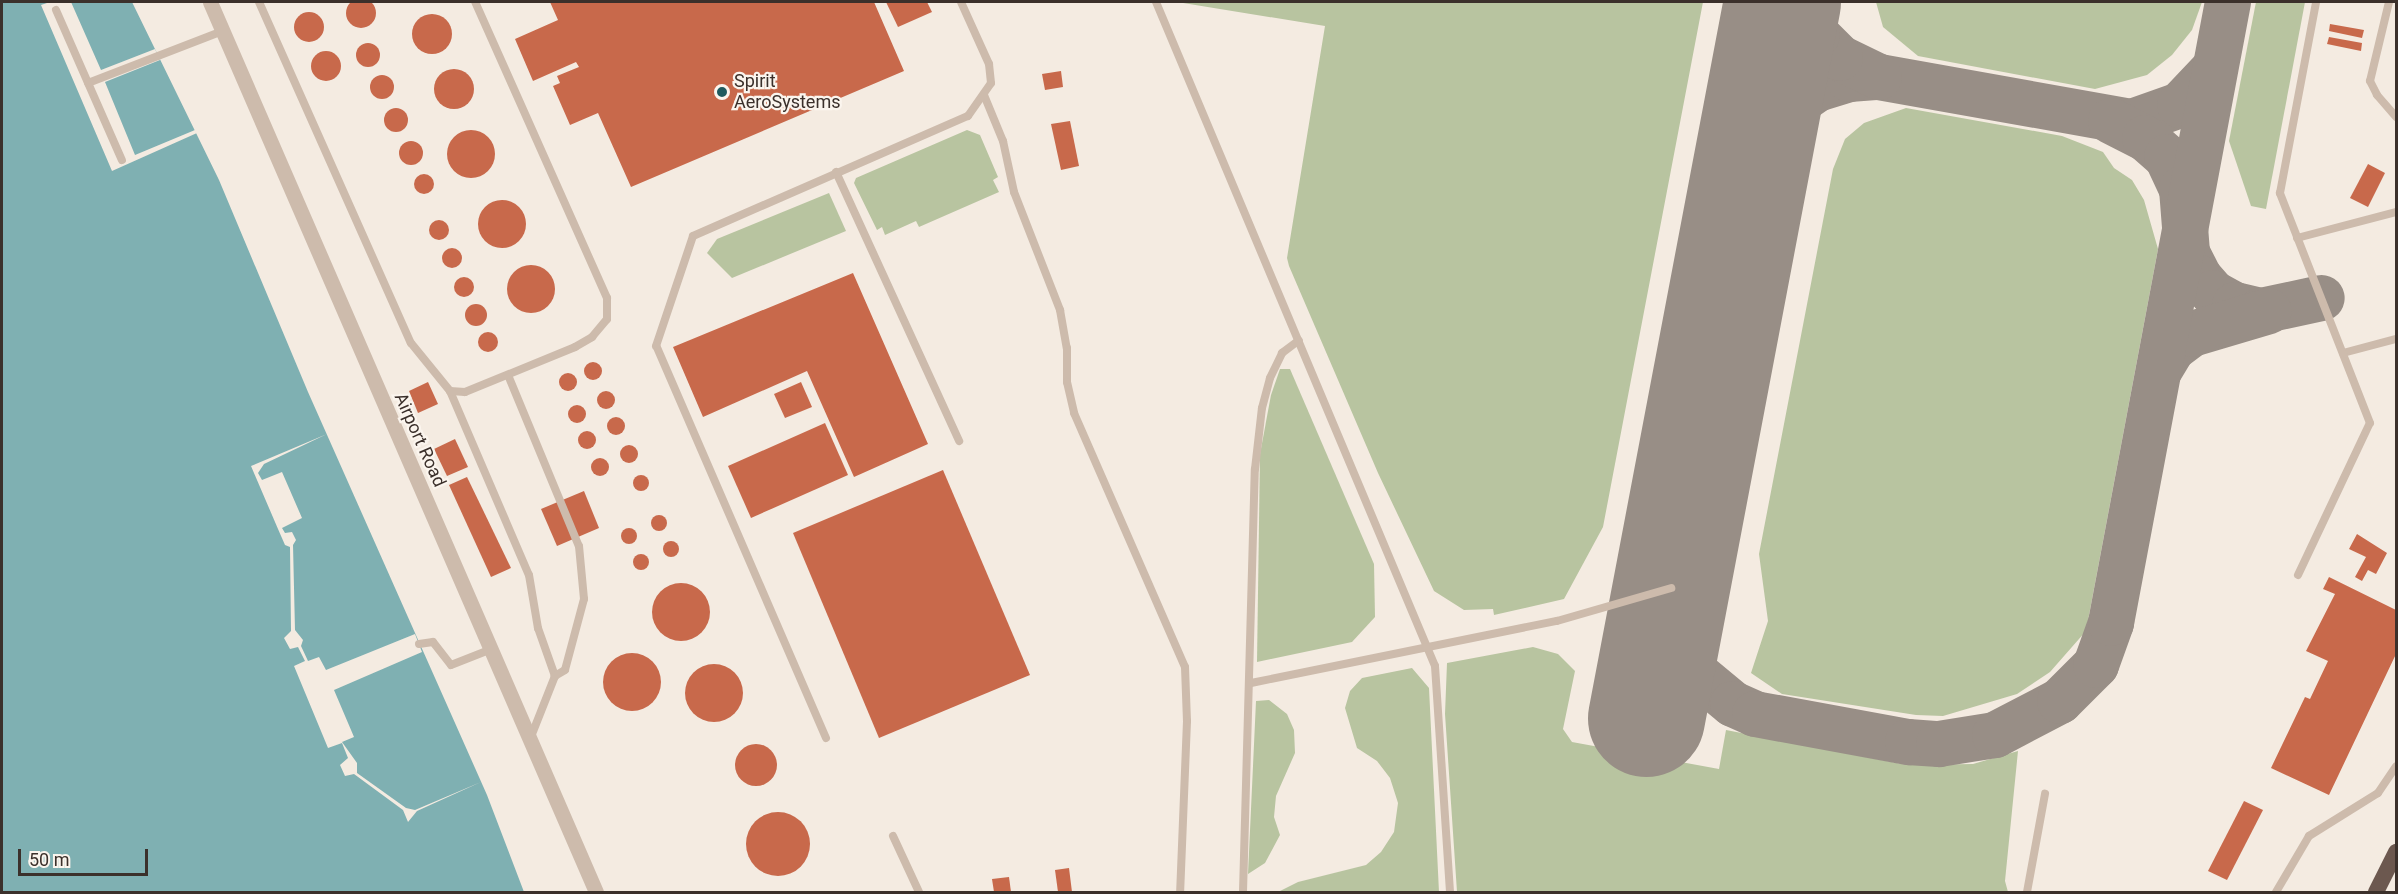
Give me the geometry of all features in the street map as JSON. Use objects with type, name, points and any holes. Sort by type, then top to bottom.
[{"type":"highway","points":[[2376,892],[2397,852]]},
{"type":"street","name":"Airport Road","points":[[210,2],[489,650],[596,892]]},
{"type":"lane","points":[[259,2],[411,343],[450,391],[529,575],[538,628],[555,676]]},
{"type":"lane","points":[[450,391],[465,392],[592,337],[607,319],[607,298],[475,2]]},
{"type":"lane","points":[[826,738],[656,346],[693,236],[968,116],[991,83],[989,64],[961,2]]},
{"type":"lane","points":[[1156,2],[1435,666],[1450,892]]},
{"type":"lane","points":[[2298,575],[2370,423],[2297,238],[2280,186],[2316,2]]},
{"type":"lane","points":[[2389,2],[2370,81],[2377,95],[2397,117]]},
{"type":"lane","points":[[56,10],[122,160]]},
{"type":"lane","points":[[88,83],[223,31]]},
{"type":"lane","points":[[984,95],[1003,141],[1014,192],[1060,310],[1067,348],[1066,382],[1074,413],[1185,667],[1187,721],[1180,892]]},
{"type":"lane","points":[[836,172],[959,441]]},
{"type":"lane","points":[[2297,238],[2397,212]]},
{"type":"lane","points":[[2343,353],[2397,339]]},
{"type":"lane","points":[[1244,892],[1256,469],[1262,408],[1282,353],[1299,340]]},
{"type":"lane","points":[[508,375],[579,546],[584,599],[565,670],[555,676],[529,741]]},
{"type":"lane","points":[[1251,683],[1557,621],[1671,588]]},
{"type":"lane","points":[[419,644],[433,642],[451,665],[489,650]]},
{"type":"lane","points":[[2276,892],[2309,836],[2378,793],[2397,766]]},
{"type":"lane","points":[[2027,892],[2045,794]]},
{"type":"lane","points":[[893,836],[919,892]]},
{"type":"green space","points":[[1177,2],[1703,2],[1603,527],[1564,599],[1494,615],[1493,609],[1464,610],[1434,591],[1378,473],[1289,266],[1287,258],[1325,26]]},
{"type":"green space","points":[[1876,2],[2202,2],[2192,30],[2172,55],[2147,75],[2095,89],[1918,56],[1883,27]]},
{"type":"green space","points":[[2256,2],[2305,2],[2266,209],[2251,206],[2229,141]]},
{"type":"green space","points":[[1906,108],[2062,136],[2103,152],[2114,168],[2132,180],[2144,200],[2158,249],[2086,631],[2050,672],[2017,694],[1943,716],[1916,715],[1782,694],[1751,673],[1768,621],[1759,554],[1833,169],[1845,139],[1864,123]]},
{"type":"green space","points":[[967,130],[980,135],[998,177],[993,180],[999,192],[919,227],[916,221],[885,235],[882,227],[877,230],[854,183],[856,178]]},
{"type":"green space","points":[[829,193],[846,231],[732,278],[707,253],[717,239]]},
{"type":"green space","points":[[1280,369],[1290,369],[1374,564],[1375,617],[1352,642],[1257,662],[1260,454],[1271,395]]},
{"type":"green space","points":[[1533,647],[1558,654],[1575,671],[1563,729],[1572,742],[1719,769],[1726,730],[1907,765],[1973,764],[2018,751],[2005,881],[2008,892],[1457,892],[1445,714],[1447,663]]},
{"type":"green space","points":[[1412,668],[1429,688],[1439,892],[1278,892],[1298,882],[1366,865],[1381,852],[1394,832],[1398,803],[1390,778],[1377,761],[1357,748],[1345,708],[1350,691],[1362,678]]},
{"type":"green space","points":[[1269,700],[1287,714],[1294,730],[1295,753],[1276,796],[1274,817],[1280,835],[1265,863],[1248,874],[1256,701]]},
{"type":"water","points":[[2,2],[132,2],[219,180],[308,392],[487,795],[524,892],[2,892]]},
{"type":"pier","points":[[50,2],[71,2],[101,70],[155,49],[160,60],[105,82],[135,155],[195,130],[197,133],[112,171],[41,5]]},
{"type":"pier","points":[[327,434],[264,464],[258,473],[262,480],[282,472],[302,518],[282,528],[285,533],[292,532],[296,540],[293,545],[295,630],[303,640],[301,646],[308,661],[319,657],[326,670],[415,634],[422,652],[334,690],[354,737],[342,742],[357,763],[357,773],[406,808],[415,810],[481,782],[417,811],[408,822],[403,810],[354,774],[345,776],[340,765],[348,758],[342,743],[328,748],[294,666],[305,661],[298,647],[290,649],[284,638],[291,631],[290,547],[285,545],[251,466]]},
{"type":"building","points":[[361,-2],[372,2],[376,13],[372,24],[361,28],[350,24],[346,13],[350,2]]},
{"type":"building","name":"Spirit AeroSystems","points":[[550,2],[874,2],[904,71],[631,187],[598,113],[570,125],[553,86],[560,83],[557,76],[579,67],[576,62],[533,81],[515,39],[558,20]]},
{"type":"building","points":[[886,2],[927,2],[932,12],[898,27]]},
{"type":"building","points":[[309,12],[315,13],[323,21],[323,33],[315,41],[309,42],[303,41],[295,33],[294,27],[295,21],[303,13]]},
{"type":"building","points":[[432,14],[446,20],[452,34],[446,48],[432,54],[418,48],[412,34],[418,20]]},
{"type":"building","points":[[2330,24],[2364,30],[2362,38],[2329,31]]},
{"type":"building","points":[[2329,37],[2362,43],[2361,51],[2327,44]]},
{"type":"building","points":[[368,43],[377,46],[380,55],[377,64],[368,67],[359,64],[356,55],[359,46]]},
{"type":"building","points":[[326,51],[332,52],[340,60],[340,72],[332,80],[326,81],[320,80],[312,72],[311,66],[312,60],[320,52]]},
{"type":"building","points":[[454,69],[468,75],[474,89],[468,103],[454,109],[440,103],[434,89],[440,75]]},
{"type":"building","points":[[1061,71],[1063,87],[1045,90],[1042,74]]},
{"type":"building","points":[[382,75],[391,78],[394,87],[391,96],[382,99],[373,96],[370,87],[373,78]]},
{"type":"building","points":[[396,108],[405,111],[408,120],[405,129],[396,132],[387,129],[384,120],[387,111]]},
{"type":"building","points":[[1070,121],[1079,166],[1061,170],[1051,124]]},
{"type":"building","points":[[466,130],[476,130],[488,137],[495,149],[495,159],[488,171],[476,178],[466,178],[451,167],[447,159],[447,149],[458,134]]},
{"type":"building","points":[[411,141],[420,144],[423,153],[420,162],[411,165],[402,162],[399,153],[402,144]]},
{"type":"building","points":[[2368,164],[2385,173],[2368,207],[2350,198]]},
{"type":"building","points":[[420,174],[428,174],[434,180],[434,188],[428,194],[420,194],[414,188],[414,180]]},
{"type":"building","points":[[497,200],[507,200],[519,207],[526,219],[526,229],[519,241],[507,248],[497,248],[482,237],[478,229],[478,219],[489,204]]},
{"type":"building","points":[[435,220],[443,220],[449,226],[449,234],[443,240],[435,240],[429,234],[429,226]]},
{"type":"building","points":[[448,248],[456,248],[462,254],[462,262],[456,268],[448,268],[442,262],[442,254]]},
{"type":"building","points":[[526,265],[536,265],[548,272],[555,284],[555,294],[548,306],[536,313],[526,313],[511,302],[507,294],[507,284],[518,269]]},
{"type":"building","points":[[853,273],[928,444],[854,477],[807,371],[703,417],[673,347]]},
{"type":"building","points":[[460,277],[468,277],[474,283],[474,291],[468,297],[460,297],[454,291],[454,283]]},
{"type":"building","points":[[476,304],[486,311],[487,315],[480,325],[476,326],[466,319],[465,315],[472,305]]},
{"type":"building","points":[[484,332],[492,332],[498,338],[498,346],[492,352],[484,352],[478,346],[478,338]]},
{"type":"building","points":[[593,362],[601,367],[602,371],[597,379],[593,380],[585,375],[584,371],[589,363]]},
{"type":"building","points":[[568,373],[576,378],[577,382],[572,390],[568,391],[560,386],[559,382],[564,374]]},
{"type":"building","points":[[428,382],[438,404],[418,413],[409,391]]},
{"type":"building","points":[[801,382],[812,407],[785,418],[774,394]]},
{"type":"building","points":[[606,391],[614,396],[615,400],[610,408],[606,409],[598,404],[597,400],[602,392]]},
{"type":"building","points":[[577,405],[585,410],[586,414],[581,422],[577,423],[569,418],[568,414],[573,406]]},
{"type":"building","points":[[616,417],[622,420],[625,426],[622,432],[616,435],[610,432],[607,426],[610,420]]},
{"type":"building","points":[[825,423],[848,475],[751,518],[728,466]]},
{"type":"building","points":[[587,431],[595,436],[596,440],[591,448],[587,449],[579,444],[578,440],[583,432]]},
{"type":"building","points":[[455,439],[468,467],[447,476],[434,449]]},
{"type":"building","points":[[629,445],[637,450],[638,454],[633,462],[629,463],[621,458],[620,454],[625,446]]},
{"type":"building","points":[[600,458],[608,463],[609,467],[604,475],[600,476],[592,471],[591,467],[596,459]]},
{"type":"building","points":[[943,470],[1030,675],[879,738],[793,533]]},
{"type":"building","points":[[641,475],[647,477],[649,483],[647,489],[641,491],[635,489],[633,483],[635,477]]},
{"type":"building","points":[[467,477],[511,568],[491,577],[449,485]]},
{"type":"building","points":[[584,491],[599,528],[557,546],[541,509]]},
{"type":"building","points":[[659,515],[665,517],[667,523],[665,529],[659,531],[653,529],[651,523],[653,517]]},
{"type":"building","points":[[629,528],[635,530],[637,536],[635,542],[629,544],[623,542],[621,536],[623,530]]},
{"type":"building","points":[[2357,534],[2387,553],[2376,574],[2368,570],[2362,581],[2355,577],[2366,557],[2349,549]]},
{"type":"building","points":[[671,541],[677,543],[679,549],[677,555],[671,557],[665,555],[663,549],[665,543]]},
{"type":"building","points":[[641,554],[647,556],[649,562],[647,568],[641,570],[635,568],[633,562],[635,556]]},
{"type":"building","points":[[2329,577],[2396,610],[2396,654],[2329,795],[2271,768],[2305,697],[2310,699],[2328,661],[2306,651],[2335,594],[2323,589]]},
{"type":"building","points":[[675,583],[687,583],[702,591],[710,606],[710,618],[702,633],[687,641],[675,641],[660,633],[652,618],[652,606],[660,591]]},
{"type":"building","points":[[626,653],[638,653],[653,661],[661,676],[661,688],[653,703],[638,711],[626,711],[611,703],[603,688],[603,676],[611,661]]},
{"type":"building","points":[[708,664],[720,664],[735,672],[743,687],[743,699],[735,714],[720,722],[708,722],[693,714],[685,699],[685,687],[693,672]]},
{"type":"building","points":[[756,744],[764,745],[771,750],[776,757],[776,773],[771,780],[764,785],[756,786],[748,785],[741,780],[736,773],[735,765],[736,757],[741,750],[748,745]]},
{"type":"building","points":[[2244,801],[2263,810],[2227,880],[2208,871]]},
{"type":"building","points":[[772,812],[784,812],[801,821],[808,832],[810,844],[808,856],[801,867],[784,876],[772,876],[760,871],[751,862],[746,850],[746,838],[751,826],[760,817]]},
{"type":"building","points":[[1069,868],[1072,892],[1058,892],[1055,870]]},
{"type":"building","points":[[1009,877],[1011,892],[994,892],[992,879]]},
{"type":"taxiway","points":[[1750,181],[1771,128],[1790,108],[1817,89],[1849,79],[1879,77],[1840,58],[1817,35],[1802,2]]},
{"type":"taxiway","points":[[1671,588],[1674,624],[1683,651],[1698,675],[1733,704],[1755,714],[1908,742],[1939,744],[1995,735],[2060,701],[2096,665],[2111,623],[2228,2]]},
{"type":"taxiway","points":[[1879,77],[2132,122],[2180,105],[2215,68]]},
{"type":"taxiway","points":[[2111,121],[2145,138],[2167,157],[2182,189],[2187,253],[2200,278],[2213,293],[2235,305],[2261,311],[2322,298]]},
{"type":"taxiway","points":[[2159,371],[2172,349],[2192,334],[2269,311]]},
{"type":"runway","points":[[1646,718],[1782,2]]},
{"type":"place","name":"Spirit AeroSystems","points":[[722,92]]}]
